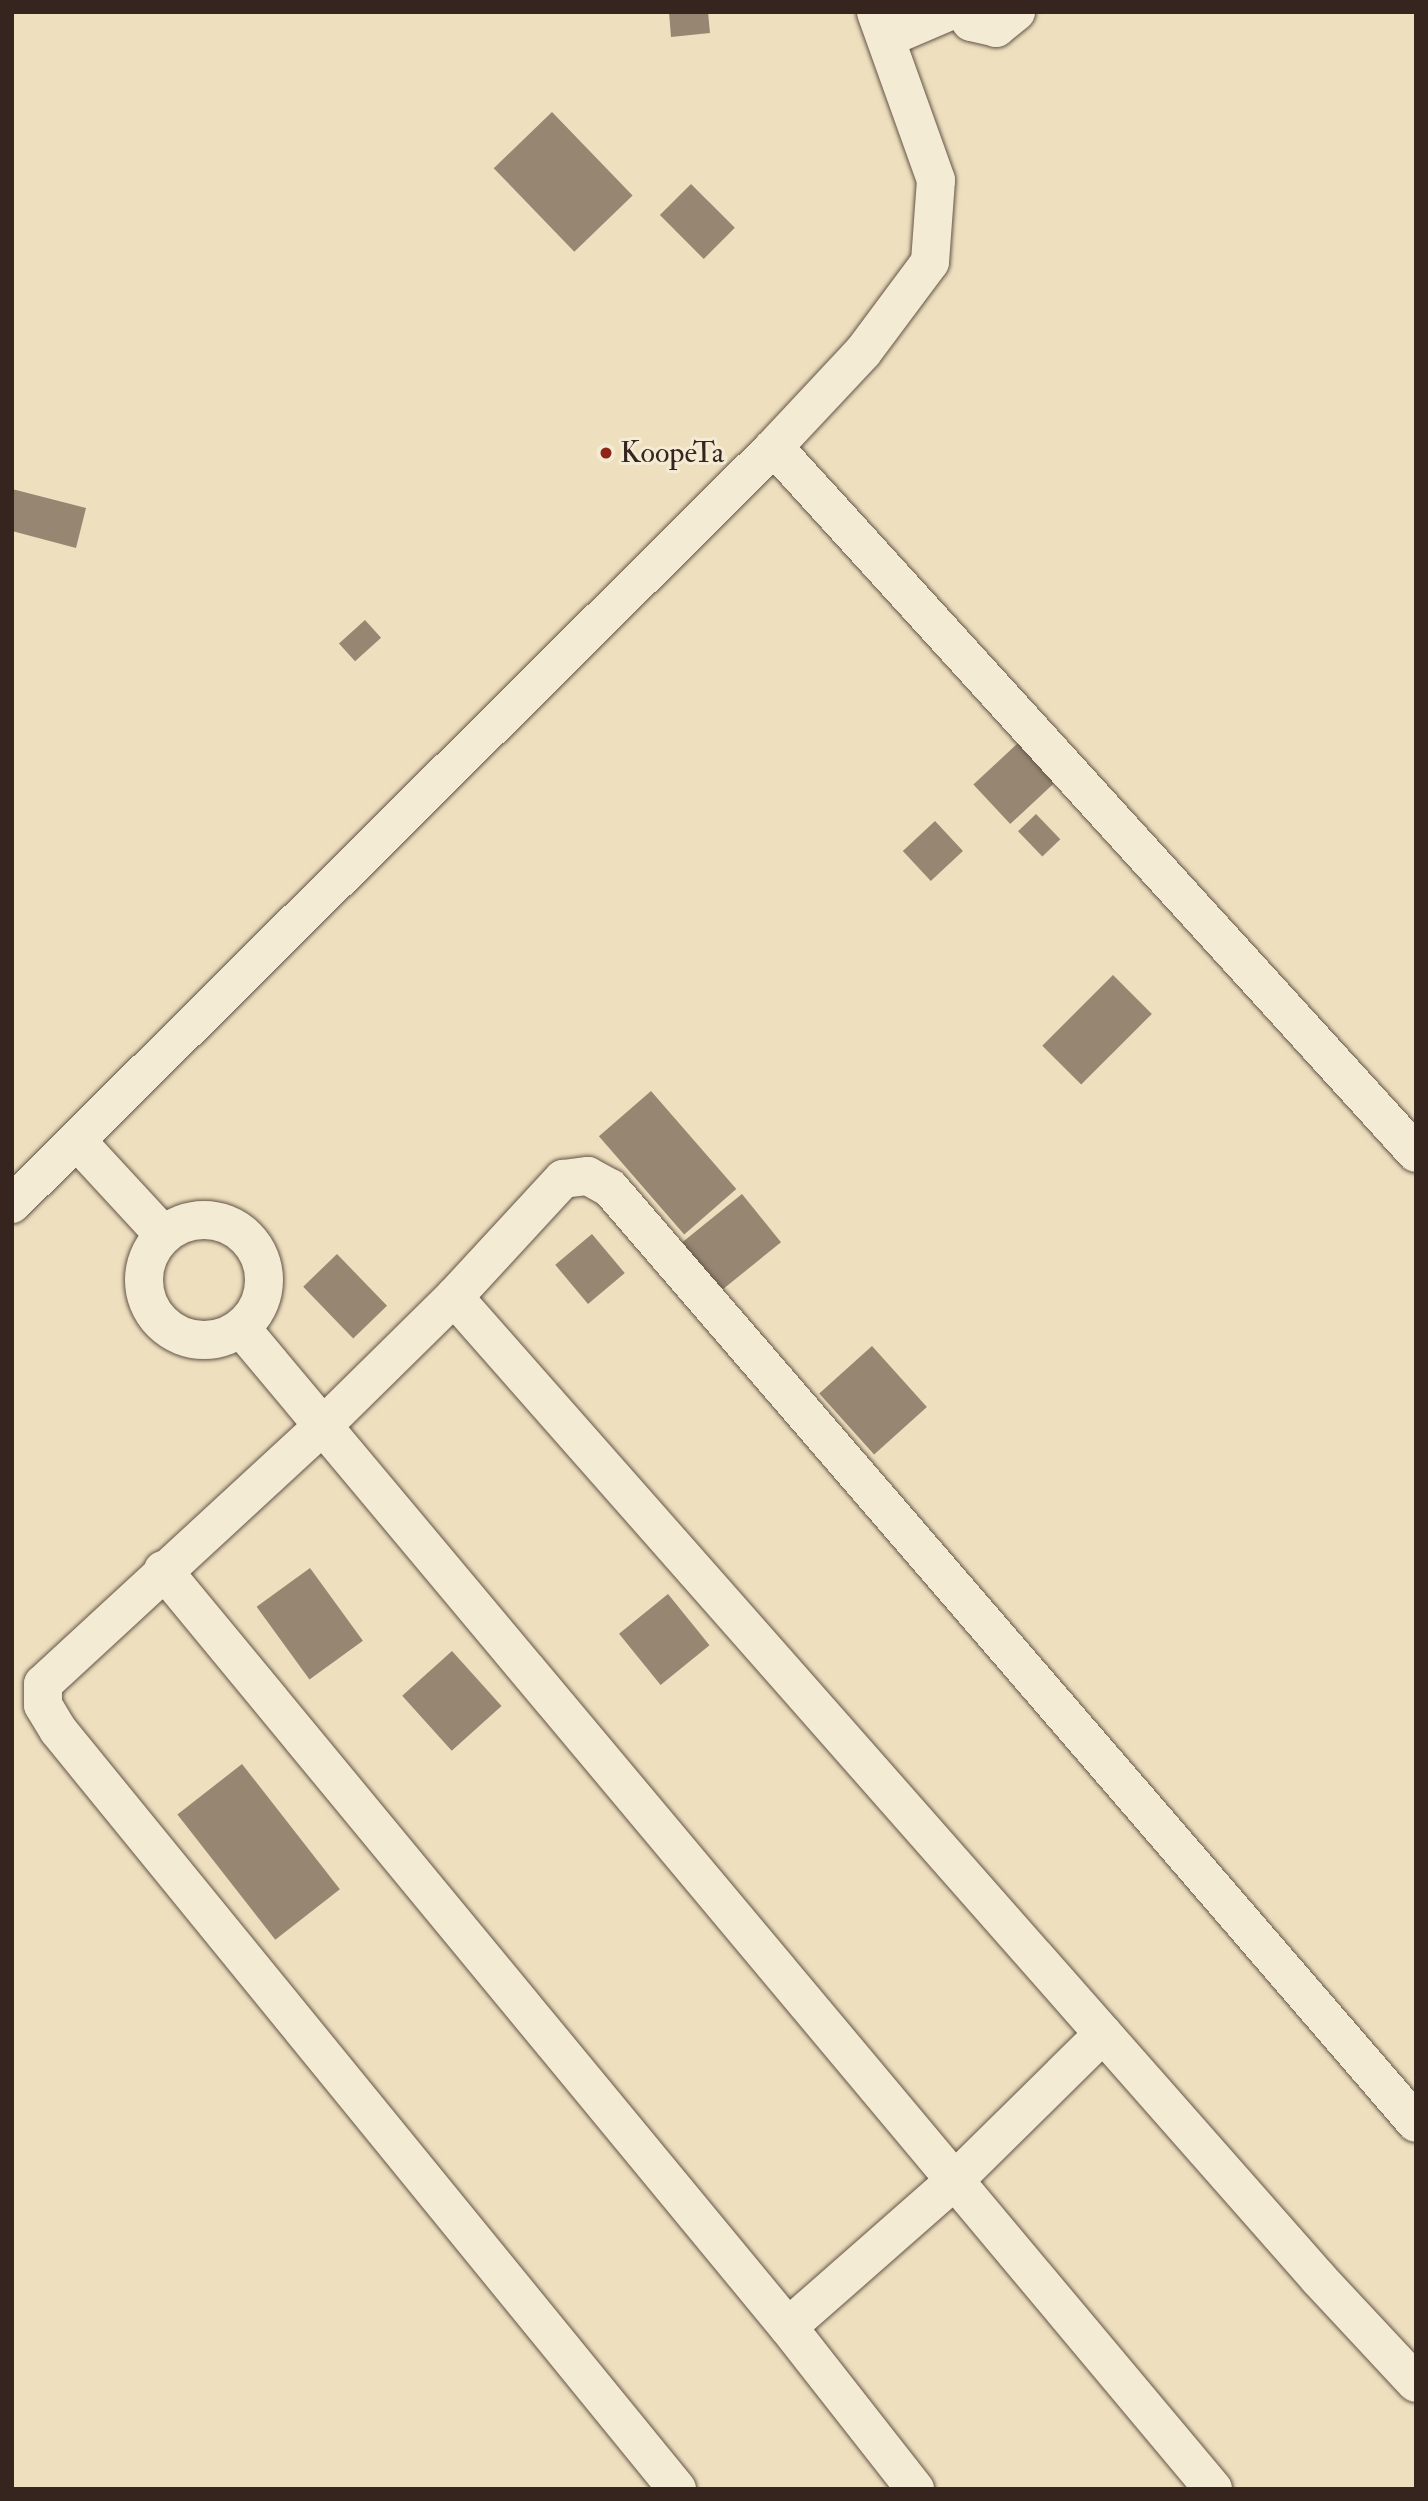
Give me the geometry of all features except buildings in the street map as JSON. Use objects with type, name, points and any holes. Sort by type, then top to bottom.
[{"type":"street","points":[[12,1204],[774,447],[863,352],[930,262],[936,180],[882,25],[948,12]]},
{"type":"street","points":[[964,12],[971,22],[996,28],[1016,12]]},
{"type":"street","points":[[774,447],[1416,1153]]},
{"type":"street","points":[[77,1141],[162,1233]]},
{"type":"street","points":[[677,2489],[58,1730],[43,1705],[43,1684],[163,1570],[323,1426],[454,1297],[563,1179],[588,1176],[610,1188],[1416,2123]]},
{"type":"street","points":[[216,1220],[244,1235],[263,1273],[258,1305],[241,1328],[212,1340],[197,1339],[161,1323],[143,1281],[151,1250],[162,1233],[216,1220]]},
{"type":"street","points":[[454,1297],[1103,2034],[1416,2383]]},
{"type":"street","points":[[241,1328],[953,2182],[1213,2489]]},
{"type":"street","points":[[163,1570],[788,2327],[915,2489]]},
{"type":"street","points":[[788,2327],[953,2182],[1103,2034]]},
{"type":"place","name":"KoopeTa","points":[[606,453]]}]
